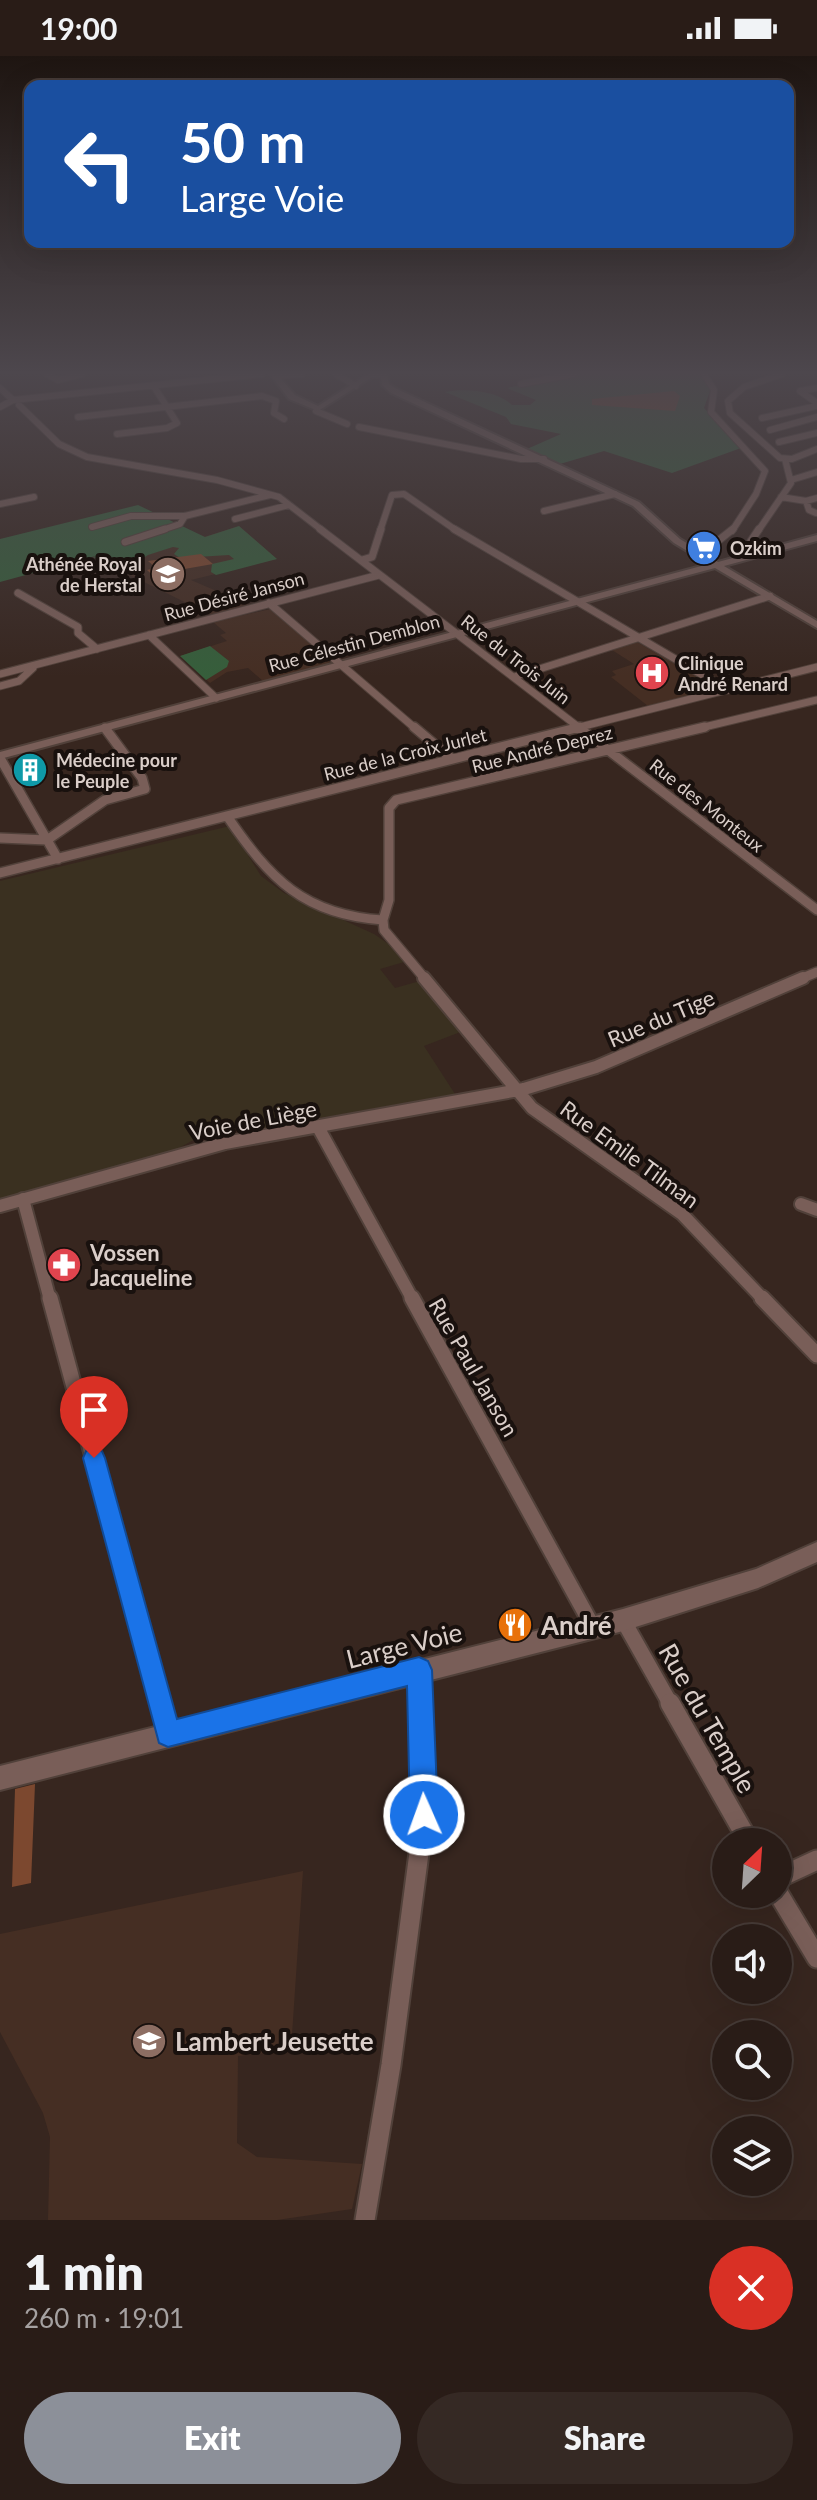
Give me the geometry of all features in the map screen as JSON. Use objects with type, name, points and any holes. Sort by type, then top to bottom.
[{"type":"street","name":"Rue du Trois Juin","points":[[189,475],[273,495],[289,505],[577,727]]},
{"type":"street","points":[[576,475],[636,504],[700,555],[817,625]]},
{"type":"street","points":[[700,555],[713,550],[728,533],[762,484],[764,475]]},
{"type":"street","points":[[789,475],[791,480]]},
{"type":"street","points":[[768,551],[751,541],[791,480],[807,475]]},
{"type":"street","points":[[362,560],[372,557],[391,497],[397,493],[404,494],[463,535],[728,690]]},
{"type":"street","points":[[544,511],[615,494]]},
{"type":"street","points":[[92,527],[131,516],[185,516],[273,495]]},
{"type":"street","points":[[0,504],[34,497]]},
{"type":"street","points":[[781,497],[806,501],[817,498]]},
{"type":"street","points":[[805,523],[817,513],[809,510],[806,501]]},
{"type":"street","points":[[235,519],[289,505]]},
{"type":"street","points":[[125,542],[184,523],[185,516]]},
{"type":"street","name":"Rue Célestin Demblon","points":[[0,757],[817,538]]},
{"type":"street","name":"Rue Désiré Janson","points":[[0,674],[379,575]]},
{"type":"street","points":[[18,593],[73,623],[78,627],[78,633],[97,649]]},
{"type":"street","points":[[514,677],[770,596]]},
{"type":"street","points":[[269,603],[452,759]]},
{"type":"street","points":[[149,635],[216,698]]},
{"type":"street","points":[[0,686],[19,681],[35,665]]},
{"type":"street","name":"Rue de la Croix Jurlet","points":[[0,873],[817,667]]},
{"type":"street","name":"Rue André Deprez","points":[[383,920],[389,900],[389,808],[396,800],[817,700]]},
{"type":"street","name":"Rue des Monteux","points":[[577,727],[817,910]]},
{"type":"street","points":[[0,838],[47,840],[105,800],[147,786],[105,728]]},
{"type":"street","points":[[0,757],[58,859]]},
{"type":"street","points":[[227,816],[263,870],[287,889],[336,914],[358,920],[383,920]]},
{"type":"street","name":"Rue Emile Tilman","points":[[383,920],[384,930],[518,1090],[549,1122],[692,1223],[817,1355]]},
{"type":"street","name":"Rue du Tige","points":[[518,1090],[596,1067],[816,975]]},
{"type":"street","name":"Voie de Liège","points":[[0,1206],[209,1147],[518,1090]]},
{"type":"street","name":"Rue Paul Janson","points":[[318,1127],[593,1627]]},
{"type":"street","points":[[23,1199],[168,1734]]},
{"type":"street","points":[[801,1204],[817,1210]]},
{"type":"street","name":"Large Voie","points":[[0,1778],[623,1620],[758,1578],[817,1552]]},
{"type":"street","name":"Rue du Temple","points":[[623,1620],[741,1828]]},
{"type":"street","points":[[365,2220],[391,2065],[424,1815],[419,1670]]},
{"type":"street","points":[[792,1872],[817,1860]]},
{"type":"street","points":[[787,1908],[817,1958]]},
{"type":"shaded area","name":"Athénée Royal de Herstal","points":[[239,526],[277,559],[191,580],[249,605],[211,615],[93,557],[115,552],[134,559]]},
{"type":"shaded area","points":[[271,609],[330,660],[328,664],[263,681],[248,668],[227,672],[210,683],[180,656],[227,641],[220,635],[226,633],[213,622]]},
{"type":"shaded area","name":"Clinique André Renard","points":[[637,642],[716,688],[648,706],[611,677],[616,675],[612,671],[634,664],[612,650]]},
{"type":"shaded area","points":[[230,826],[261,876],[284,893],[374,934],[390,945],[404,962],[380,969],[395,988],[420,981],[463,1031],[424,1046],[455,1094],[242,1132],[221,1125],[177,1149],[0,1200],[0,881]]},
{"type":"shaded area","name":"Lambert Jeusette","points":[[303,1871],[291,2050],[238,2056],[237,2143],[257,2157],[362,2164],[352,2209],[277,2220],[48,2220],[50,2137],[43,2113],[0,2032],[0,1934]]},
{"type":"green space","points":[[138,505],[205,537],[239,526],[277,559],[216,575],[211,572],[212,564],[234,559],[229,555],[180,558],[174,554],[179,548],[173,547],[148,555],[126,569],[128,574],[93,557],[103,554],[0,582],[0,539]]},
{"type":"green space","points":[[210,646],[229,661],[227,667],[206,680],[180,656]]},
{"type":"building","points":[[201,554],[213,564],[173,571],[176,573],[169,575],[172,577],[158,580],[147,570],[156,568],[148,561]]},
{"type":"building","points":[[35,1784],[31,1883],[12,1887],[15,1789]]},
{"type":"place","name":"Ozkim","points":[[704,548]]},
{"type":"place","name":"Athénée Royal de Herstal","points":[[168,574]]},
{"type":"place","name":"Clinique André Renard","points":[[652,673]]},
{"type":"place","name":"Médecine pour le Peuple","points":[[30,770]]},
{"type":"place","name":"Vossen Jacqueline","points":[[64,1265]]},
{"type":"place","name":"André","points":[[515,1625]]},
{"type":"place","name":"Lambert Jeusette","points":[[149,2041]]},
{"type":"route","points":[[94,1458],[168,1734],[419,1670],[424,1815]]}]
